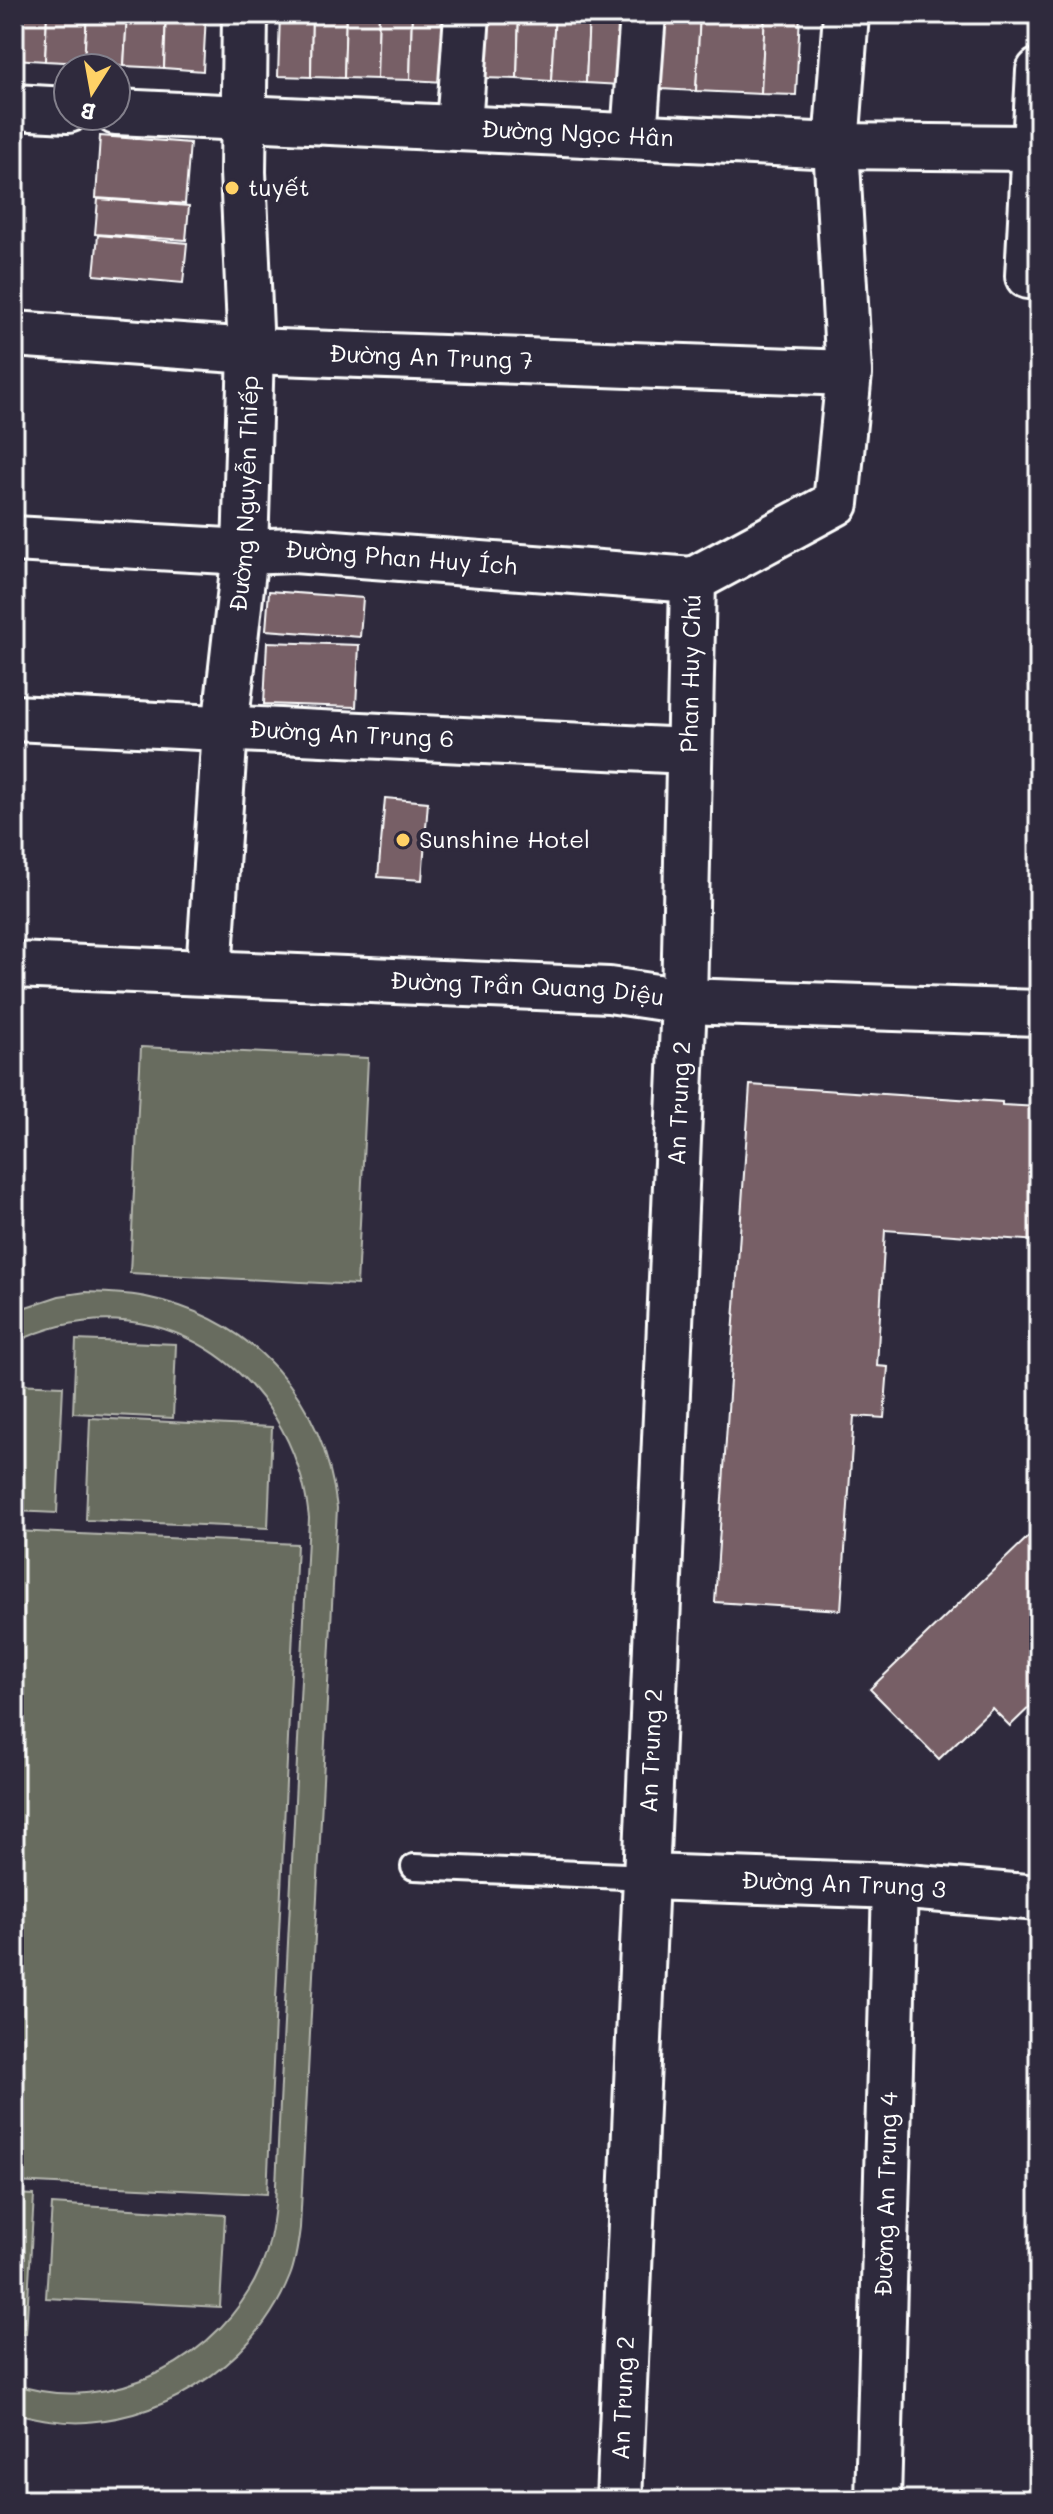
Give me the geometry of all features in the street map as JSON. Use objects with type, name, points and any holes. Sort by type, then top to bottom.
[{"type":"street","name":"Đường Nguyễn Thiếp","points":[[209,972],[225,729],[245,552],[251,351],[243,117],[245,14]]},
{"type":"street","points":[[459,126],[467,14]]},
{"type":"street","points":[[634,135],[643,14]]},
{"type":"street","name":"Phan Huy Chú","points":[[684,1001],[693,580],[836,503],[849,373],[836,146],[846,14]]},
{"type":"street","points":[[1028,276],[1039,71]]},
{"type":"street","points":[[14,107],[52,109]]},
{"type":"street","name":"Đường Ngọc Hân","points":[[132,113],[836,146],[1037,148]]},
{"type":"street","name":"Đường An Trung 7","points":[[14,334],[251,351],[849,373]]},
{"type":"street","name":"Đường Phan Huy Ích","points":[[14,539],[245,552],[294,550],[693,580]]},
{"type":"street","name":"Đường An Trung 6","points":[[14,718],[688,751]]},
{"type":"street","name":"Đường Trần Quang Diệu","points":[[14,965],[609,990],[684,1001],[1039,1013]]},
{"type":"street","name":"An Trung 2","points":[[619,2500],[684,1001]]},
{"type":"street","name":"Đường An Trung 3","points":[[648,1877],[895,1886],[1039,1898]]},
{"type":"street","name":"Đường An Trung 4","points":[[878,2500],[895,1886]]},
{"type":"lane","points":[[414,1867],[648,1877]]},
{"type":"green space","points":[[141,1047],[368,1058],[357,1285],[130,1273]]},
{"type":"green space","points":[[86,1292],[139,1296],[185,1308],[220,1324],[251,1345],[278,1370],[300,1399],[317,1432],[330,1469],[337,1508],[300,2228],[294,2264],[276,2305],[257,2332],[235,2356],[209,2377],[181,2395],[151,2408],[119,2417],[78,2422],[14,2413],[14,2384],[51,2392],[88,2393],[125,2386],[160,2372],[192,2352],[221,2327],[244,2298],[262,2265],[269,2243],[275,2205],[309,1518],[297,1465],[276,1419],[245,1379],[208,1349],[164,1329],[116,1320],[66,1325],[14,1343],[14,1311],[59,1296]]},
{"type":"green space","points":[[76,1340],[176,1344],[173,1418],[73,1413]]},
{"type":"green space","points":[[14,1384],[63,1386],[57,1513],[14,1511]]},
{"type":"green space","points":[[90,1418],[272,1427],[268,1528],[86,1520]]},
{"type":"green space","points":[[14,1531],[297,1544],[267,2194],[14,2182]]},
{"type":"green space","points":[[14,2194],[34,2195],[26,2334],[14,2333]]},
{"type":"green space","points":[[52,2204],[225,2215],[220,2307],[46,2298]]},
{"type":"building","points":[[14,14],[47,14],[45,61],[14,59]]},
{"type":"building","points":[[47,14],[87,14],[85,52],[52,52],[52,61],[45,61]]},
{"type":"building","points":[[87,14],[127,14],[125,52],[85,52]]},
{"type":"building","points":[[127,14],[166,14],[164,68],[132,66],[132,52],[125,52]]},
{"type":"building","points":[[166,14],[206,14],[203,71],[164,68]]},
{"type":"building","points":[[280,14],[312,14],[311,77],[278,76]]},
{"type":"building","points":[[312,14],[346,14],[344,78],[311,77]]},
{"type":"building","points":[[346,14],[379,14],[377,79],[344,78]]},
{"type":"building","points":[[379,14],[412,14],[410,80],[377,79]]},
{"type":"building","points":[[412,14],[445,14],[444,82],[410,80]]},
{"type":"building","points":[[485,14],[519,14],[517,79],[482,78]]},
{"type":"building","points":[[519,14],[555,14],[551,81],[517,79]]},
{"type":"building","points":[[555,14],[589,14],[586,83],[551,81]]},
{"type":"building","points":[[589,14],[624,14],[621,85],[586,83]]},
{"type":"building","points":[[665,14],[700,14],[696,91],[661,89]]},
{"type":"building","points":[[700,14],[765,14],[761,94],[696,91]]},
{"type":"building","points":[[765,14],[800,14],[796,95],[761,94]]},
{"type":"building","points":[[100,136],[190,143],[185,204],[96,198]]},
{"type":"building","points":[[98,199],[189,206],[186,240],[95,234]]},
{"type":"building","points":[[98,235],[187,243],[183,283],[94,275]]},
{"type":"building","points":[[269,591],[363,598],[360,637],[266,630]]},
{"type":"building","points":[[267,642],[359,645],[356,707],[264,704]]},
{"type":"building","name":"Sunshine Hotel","points":[[385,798],[428,802],[422,880],[378,877]]},
{"type":"building","points":[[750,1085],[1039,1107],[1039,1241],[885,1230],[877,1366],[888,1367],[884,1418],[854,1416],[841,1610],[715,1602]]},
{"type":"building","points":[[1029,1536],[1039,1546],[1039,1698],[1010,1726],[992,1708],[939,1759],[870,1689]]},
{"type":"place","name":"tuyết","points":[[232,188]]},
{"type":"place","name":"Sunshine Hotel","points":[[403,840]]}]
